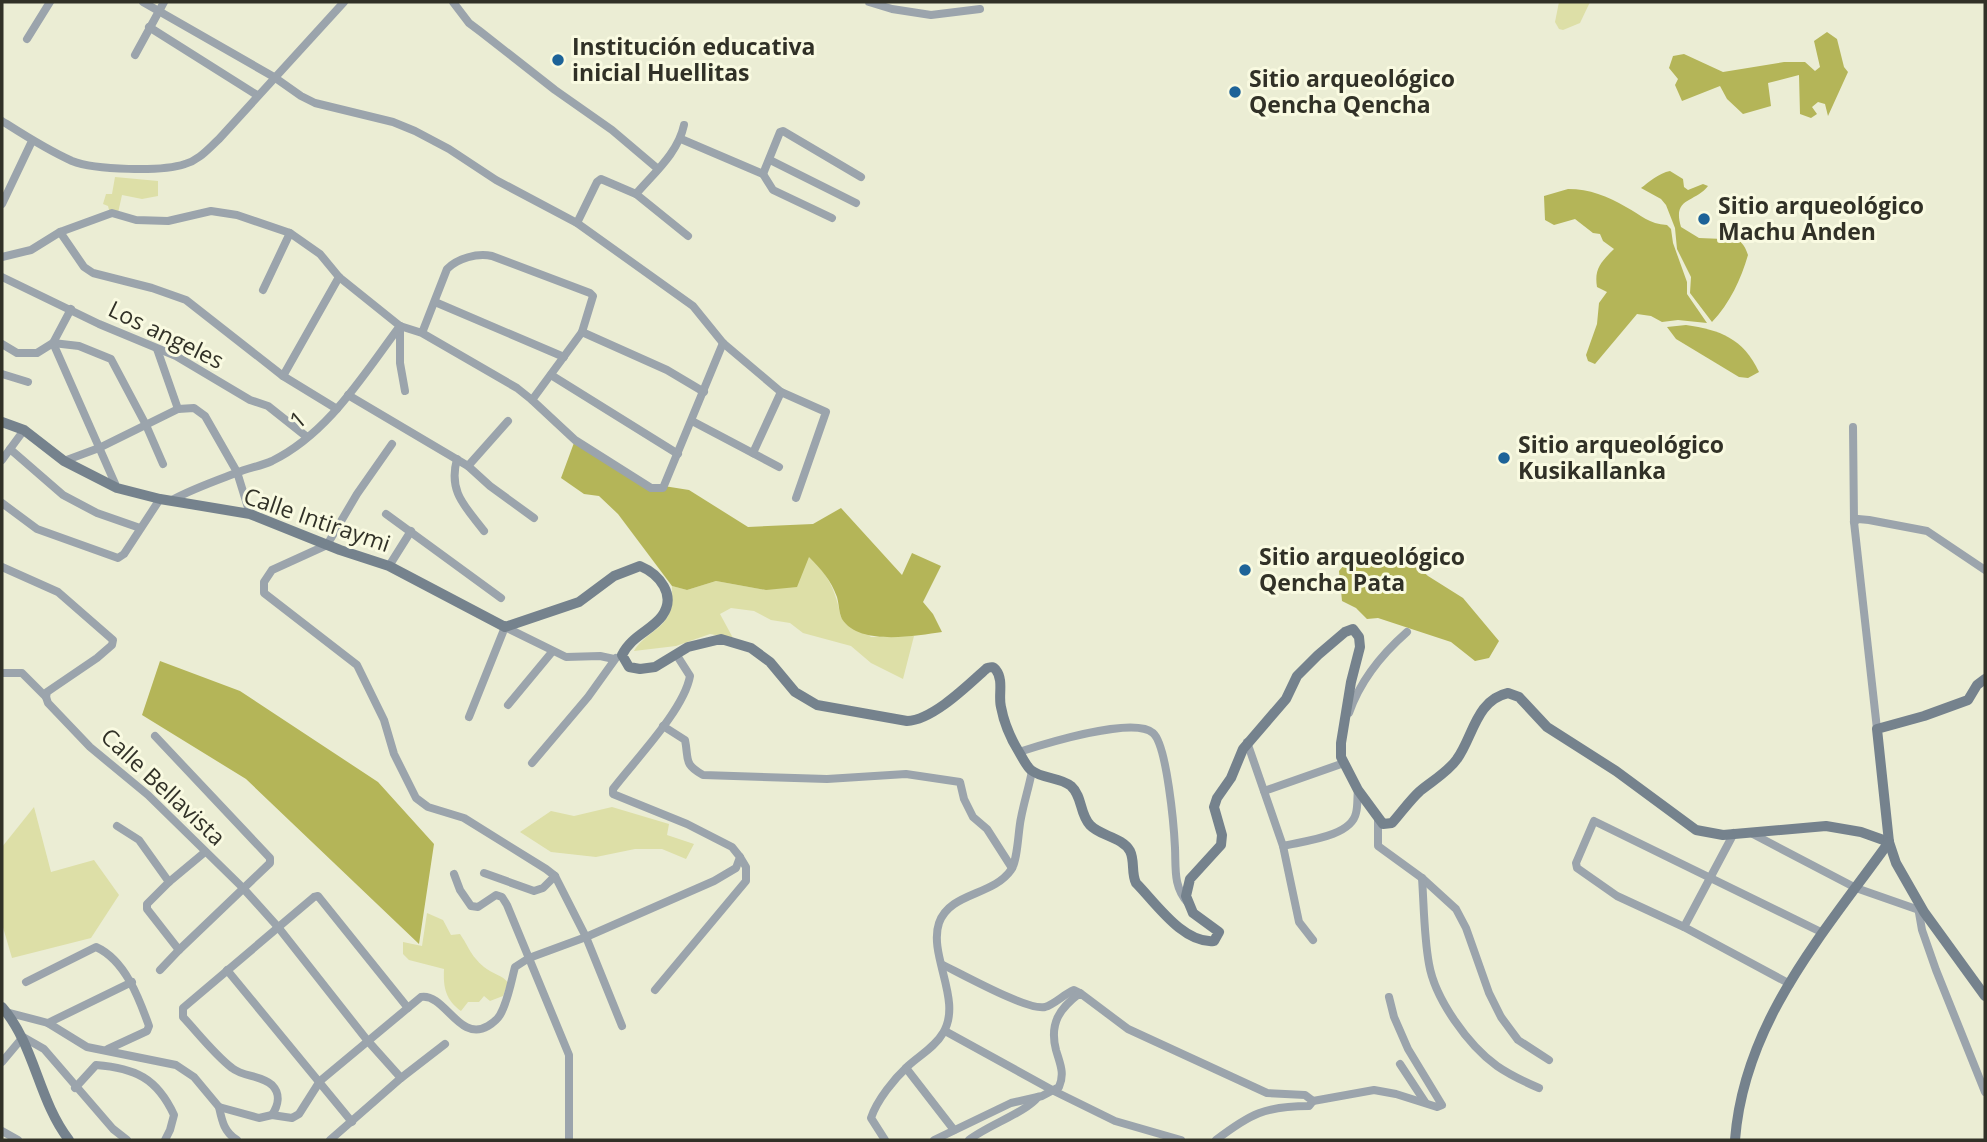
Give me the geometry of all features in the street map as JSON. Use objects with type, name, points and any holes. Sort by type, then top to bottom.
[{"type":"main road","name":"Calle Intiraymi","points":[[2,422],[24,430],[64,461],[117,488],[206,508],[250,514],[389,566],[502,626]]},
{"type":"main road","points":[[502,626],[579,602],[614,576],[640,566],[659,578],[664,587],[666,607],[661,618],[625,647],[618,657],[629,667],[655,667],[688,647],[721,639],[738,642],[770,662],[802,698],[817,705],[907,721],[920,720],[927,716],[986,668],[996,669],[1000,679],[1001,707],[1019,752],[1032,771],[1072,787],[1077,793],[1082,813],[1088,823],[1098,832],[1124,845],[1130,852],[1132,875],[1136,883],[1178,927],[1207,941],[1214,941],[1219,932],[1193,913],[1186,896],[1190,879],[1221,845],[1222,835],[1214,807],[1247,742],[1286,699],[1297,676],[1345,632],[1353,629],[1359,637],[1360,647],[1342,736],[1342,757],[1358,790],[1383,824],[1392,823],[1419,792],[1450,767],[1458,758],[1470,729],[1481,712],[1491,701],[1508,693],[1519,697],[1547,727],[1616,771],[1696,830],[1723,835],[1826,826],[1861,832],[1889,842]]},
{"type":"main road","points":[[1985,678],[1968,700],[1877,729],[1889,842],[1896,863],[1924,912],[1985,996]]},
{"type":"main road","points":[[1735,1140],[1742,1096],[1755,1047],[1821,932],[1889,842]]},
{"type":"main road","points":[[4,1009],[23,1037],[52,1114],[69,1140]]},
{"type":"street","points":[[27,39],[50,2]]},
{"type":"street","points":[[143,2],[162,6],[300,96],[315,103],[393,122],[415,131],[467,160],[496,180],[578,223],[693,306],[723,343],[781,392],[826,412],[796,498]]},
{"type":"street","points":[[2,121],[33,141],[74,161],[98,167],[177,166],[199,158],[219,139],[344,2]]},
{"type":"street","points":[[453,2],[469,23],[611,130],[658,169]]},
{"type":"street","points":[[869,2],[892,9],[931,15],[980,9]]},
{"type":"street","points":[[135,55],[162,6]]},
{"type":"street","points":[[149,27],[257,95]]},
{"type":"street","points":[[636,194],[675,150],[684,125]]},
{"type":"street","points":[[763,174],[780,132],[783,131],[861,177]]},
{"type":"street","points":[[681,139],[763,174],[773,190],[832,218]]},
{"type":"street","points":[[2,203],[33,141]]},
{"type":"street","points":[[770,160],[856,203]]},
{"type":"street","points":[[578,223],[597,182],[601,179],[636,194],[688,236]]},
{"type":"street","points":[[2,257],[32,250],[60,232],[112,213],[136,220],[168,220],[211,211],[237,215],[290,233],[320,254],[339,277],[400,326],[422,333],[517,388],[575,440],[651,488],[663,488],[723,343]]},
{"type":"street","points":[[60,232],[84,267],[93,273],[186,300],[284,376],[337,409]]},
{"type":"street","points":[[263,290],[290,233]]},
{"type":"street","points":[[422,333],[447,270],[454,263],[481,254],[590,293],[593,300],[582,332],[532,400]]},
{"type":"street","name":"Los angeles","points":[[2,277],[176,356],[250,400],[268,406],[307,437]]},
{"type":"street","points":[[284,376],[339,277]]},
{"type":"street","points":[[435,302],[564,357]]},
{"type":"street","points":[[2,344],[17,353],[37,353],[53,343],[71,309]]},
{"type":"street","points":[[400,326],[400,363],[405,391]]},
{"type":"street","name":"1","points":[[172,500],[237,472],[269,462],[299,445],[337,409],[400,326]]},
{"type":"street","points":[[582,332],[667,370],[704,392]]},
{"type":"street","points":[[53,343],[79,346],[111,359],[163,464]]},
{"type":"street","points":[[53,343],[117,488]]},
{"type":"street","points":[[157,349],[178,409]]},
{"type":"street","points":[[2,374],[28,382]]},
{"type":"street","points":[[551,374],[678,454]]},
{"type":"street","points":[[753,453],[781,392]]},
{"type":"street","points":[[348,395],[468,466],[534,518]]},
{"type":"street","points":[[64,461],[99,448],[178,409],[194,408],[205,416],[237,472],[250,514]]},
{"type":"street","points":[[468,466],[508,421]]},
{"type":"street","points":[[692,421],[779,467]]},
{"type":"street","points":[[1853,427],[1854,522],[1877,729]]},
{"type":"street","points":[[2,460],[24,430]]},
{"type":"street","points":[[393,444],[357,494],[327,545],[272,570],[264,582],[264,593],[357,665],[384,720],[394,754],[416,798],[428,807],[464,818],[555,876],[586,937],[622,1026]]},
{"type":"street","points":[[10,449],[63,495],[97,513],[140,528]]},
{"type":"street","points":[[457,459],[453,472],[455,489],[484,531]]},
{"type":"street","points":[[2,503],[32,527],[118,558],[124,554],[160,499]]},
{"type":"street","points":[[386,514],[500,598]]},
{"type":"street","points":[[1854,522],[1858,519],[1869,520],[1927,531],[1985,570]]},
{"type":"street","points":[[389,566],[411,531]]},
{"type":"street","points":[[2,567],[58,592],[113,640],[113,645],[97,658],[47,691],[46,697]]},
{"type":"street","points":[[469,717],[502,626],[566,657],[618,657]]},
{"type":"street","points":[[1342,736],[1350,709],[1364,681],[1397,641],[1408,632]]},
{"type":"street","points":[[508,705],[552,652]]},
{"type":"street","points":[[655,990],[746,881],[746,867],[732,847],[687,824],[613,794],[612,789],[663,726],[686,691],[690,676],[676,654]]},
{"type":"street","points":[[532,763],[618,657]]},
{"type":"street","name":"Calle Bellavista","points":[[2,673],[22,673],[90,747],[148,795],[242,887],[401,1078]]},
{"type":"street","points":[[663,726],[685,740],[687,760],[692,769],[703,775],[827,779],[906,774],[960,782],[964,799],[973,817],[987,829],[1012,869]]},
{"type":"street","points":[[1019,752],[1102,729],[1132,727],[1146,729],[1156,735],[1166,769],[1175,841],[1176,885],[1189,904]]},
{"type":"street","points":[[155,736],[270,858],[270,863],[242,887],[160,971]]},
{"type":"street","points":[[1247,742],[1283,846],[1299,922],[1313,940]]},
{"type":"street","points":[[1264,791],[1344,763]]},
{"type":"street","points":[[885,1140],[874,1126],[874,1108],[906,1068],[934,1045],[945,1031],[949,1013],[943,965],[936,939],[943,914],[954,903],[986,890],[1012,869],[1032,771]]},
{"type":"street","points":[[1283,846],[1335,834],[1347,828],[1356,813],[1358,790]]},
{"type":"street","points":[[1378,820],[1378,846],[1422,878],[1456,909],[1501,1017],[1518,1040],[1549,1060]]},
{"type":"street","points":[[1790,984],[1684,927],[1617,896],[1577,868],[1576,863],[1594,821],[1821,932]]},
{"type":"street","points":[[117,826],[139,840],[169,882]]},
{"type":"street","points":[[1751,832],[1856,888],[1919,910]]},
{"type":"street","points":[[1684,927],[1734,833]]},
{"type":"street","points":[[178,950],[147,909],[148,904],[205,852]]},
{"type":"street","points":[[219,1107],[259,1118],[272,1115],[292,1118],[299,1114],[320,1081],[421,997],[427,996],[458,1023],[483,1029],[495,1022],[500,1015],[515,967],[529,958],[586,937],[713,881],[736,868],[740,857]]},
{"type":"street","points":[[484,873],[534,891],[543,888],[555,876]]},
{"type":"street","points":[[454,874],[471,906],[478,906],[496,895],[502,897],[529,958],[569,1055],[569,1140]]},
{"type":"street","points":[[1422,878],[1429,964],[1437,990],[1473,1043],[1493,1063],[1539,1088]]},
{"type":"street","points":[[272,1115],[278,1104],[278,1096],[273,1086],[264,1080],[233,1070],[183,1017],[183,1008],[314,897],[318,896],[408,1007]]},
{"type":"street","points":[[1917,897],[1922,930],[1985,1092]]},
{"type":"street","points":[[26,982],[96,947],[105,951],[132,982],[149,1026],[147,1031],[107,1050]]},
{"type":"street","points":[[943,965],[1018,1001],[1041,1008],[1074,990],[1128,1029],[1267,1093],[1305,1095],[1313,1101]]},
{"type":"street","points":[[227,970],[352,1122]]},
{"type":"street","points":[[48,1023],[132,982]]},
{"type":"street","points":[[934,1140],[1012,1103],[1038,1097],[1059,1087],[1062,1069],[1055,1049],[1054,1033],[1067,1002],[1080,993]]},
{"type":"street","points":[[1216,1140],[1251,1116],[1270,1108],[1309,1106],[1313,1101],[1374,1090],[1437,1107],[1443,1102],[1408,1049],[1394,1017],[1389,997]]},
{"type":"street","points":[[4,1009],[48,1023],[87,1047],[176,1065],[186,1070],[219,1107],[223,1126],[229,1136],[236,1140]]},
{"type":"street","points":[[945,1031],[1115,1121],[1181,1140]]},
{"type":"street","points":[[2,1062],[23,1037],[44,1049],[75,1088],[113,1129],[127,1140]]},
{"type":"street","points":[[330,1140],[445,1044]]},
{"type":"street","points":[[1400,1064],[1425,1102]]},
{"type":"street","points":[[75,1088],[96,1065],[121,1068],[141,1075],[155,1085],[174,1115],[165,1140]]},
{"type":"street","points":[[906,1068],[954,1130]]},
{"type":"street","points":[[969,1140],[1031,1105],[1038,1097]]},
{"type":"street","points":[[2,1131],[18,1140]]},
{"type":"green space","points":[[1559,2],[1590,2],[1580,23],[1563,30],[1559,29],[1555,22]]},
{"type":"green space","points":[[115,177],[158,181],[158,196],[142,199],[122,195],[118,213],[109,210],[108,206],[103,204],[106,194],[112,194]]},
{"type":"green space","points":[[809,556],[830,584],[841,617],[871,637],[914,636],[903,679],[871,663],[851,646],[803,633],[790,623],[771,620],[754,611],[731,608],[720,614],[733,638],[710,634],[676,646],[634,651],[666,620],[671,608],[672,586],[687,590],[716,581],[766,590]]},
{"type":"green space","points":[[34,807],[51,872],[94,860],[119,895],[91,938],[12,958],[2,924],[2,847]]},
{"type":"green space","points":[[612,807],[669,824],[667,835],[694,844],[686,859],[662,849],[635,849],[596,857],[551,852],[520,832],[551,811],[574,816]]},
{"type":"green space","points":[[427,913],[443,920],[451,935],[460,934],[479,963],[506,980],[508,983],[503,996],[490,1001],[484,996],[479,1002],[468,1002],[461,1011],[447,993],[444,969],[409,960],[403,954],[403,942],[422,946]]},
{"type":"shaded area","points":[[1827,32],[1837,39],[1844,67],[1848,72],[1828,116],[1825,104],[1818,102],[1812,107],[1817,114],[1811,118],[1800,114],[1799,75],[1768,83],[1771,106],[1743,114],[1727,99],[1720,86],[1682,101],[1675,85],[1678,79],[1669,68],[1673,56],[1684,54],[1723,72],[1784,62],[1805,62],[1815,71],[1820,67],[1814,41]]},
{"type":"shaded area","points":[[1670,171],[1683,179],[1684,187],[1688,190],[1703,184],[1708,186],[1682,205],[1679,217],[1681,227],[1699,238],[1723,239],[1729,235],[1733,236],[1741,242],[1748,255],[1734,290],[1712,322],[1690,293],[1691,277],[1677,249],[1675,228],[1666,205],[1661,199],[1641,188]]},
{"type":"shaded area","points":[[1568,189],[1598,194],[1650,221],[1667,225],[1671,229],[1673,243],[1687,282],[1687,294],[1707,323],[1678,320],[1662,322],[1651,316],[1637,314],[1595,364],[1588,361],[1586,355],[1597,324],[1599,303],[1607,292],[1597,287],[1598,270],[1614,249],[1603,241],[1600,234],[1593,233],[1575,219],[1554,225],[1545,220],[1544,196]]},
{"type":"shaded area","points":[[1686,325],[1720,333],[1729,338],[1746,351],[1759,372],[1748,378],[1739,377],[1676,339],[1667,327]]},
{"type":"shaded area","points":[[575,440],[645,483],[689,490],[748,527],[813,524],[841,508],[902,575],[912,553],[941,566],[923,602],[942,632],[888,637],[861,633],[850,627],[842,619],[832,585],[809,557],[797,587],[766,590],[716,581],[687,590],[672,586],[618,514],[599,496],[584,494],[561,478]]},
{"type":"shaded area","points":[[1355,552],[1401,553],[1428,576],[1463,598],[1499,641],[1489,658],[1475,661],[1451,642],[1378,618],[1367,619],[1356,608],[1342,601],[1339,571]]},
{"type":"shaded area","points":[[160,661],[240,691],[378,782],[434,844],[419,944],[246,779],[142,715]]},
{"type":"place","name":"Institución educativa inicial Huellitas","points":[[558,60]]},
{"type":"place","name":"Sitio arqueológico Qencha Qencha","points":[[1235,92]]},
{"type":"place","name":"Sitio arqueológico Machu Anden","points":[[1704,219]]},
{"type":"place","name":"Sitio arqueológico Kusikallanka","points":[[1504,458]]},
{"type":"place","name":"Sitio arqueológico Qencha Pata","points":[[1245,570]]}]
